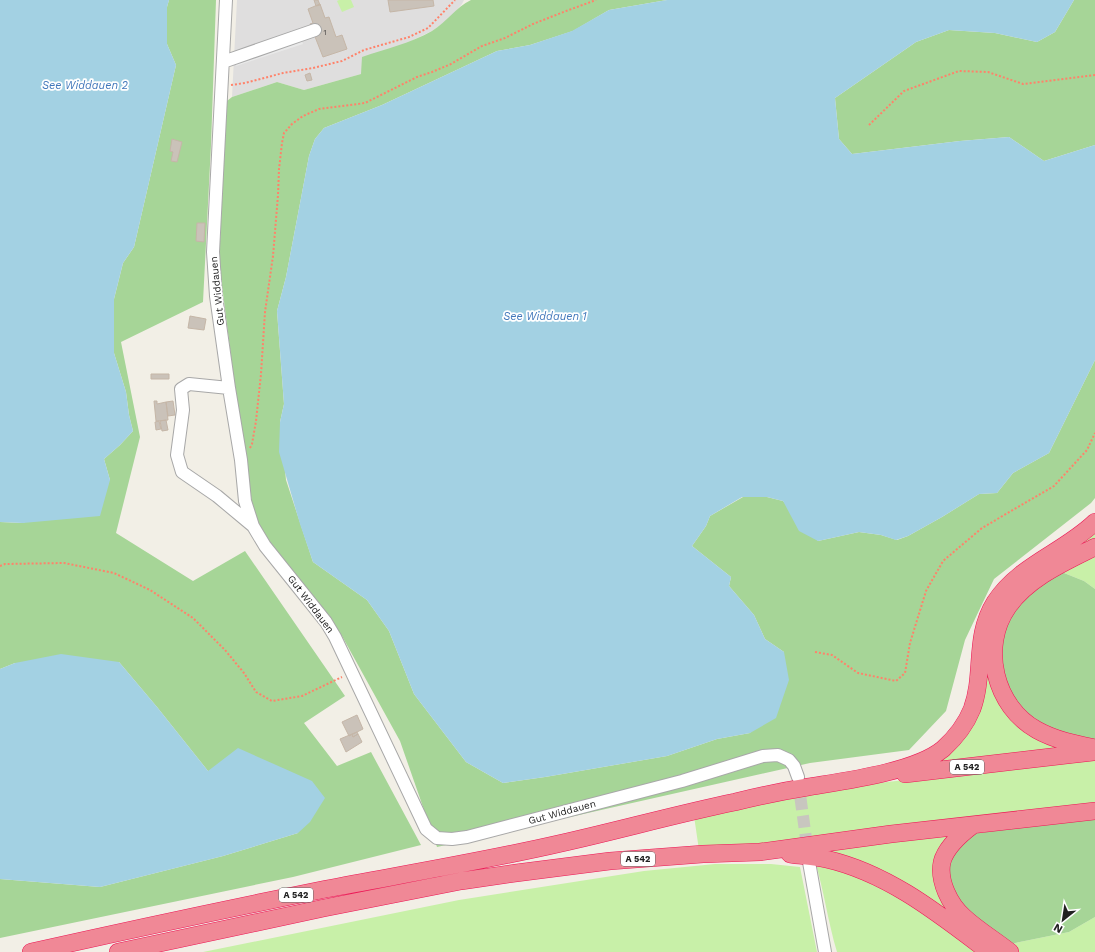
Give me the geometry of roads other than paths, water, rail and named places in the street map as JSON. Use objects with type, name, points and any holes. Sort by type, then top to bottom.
[{"type":"highway","points":[[838,782],[898,769],[928,759],[944,748],[959,731],[972,709],[977,684],[980,644],[985,623],[994,604],[1006,588],[1021,574],[1083,534],[1095,522]]},
{"type":"highway","points":[[1095,547],[1040,578],[1027,587],[1016,598],[1008,607],[998,630],[994,658],[995,673],[1002,693],[1010,706],[1026,723],[1048,736],[1095,750]]},
{"type":"highway","name":"A 542","points":[[31,952],[171,921],[561,844],[691,811],[780,792],[838,782],[1017,762],[1095,750]]},
{"type":"highway","name":"A 542","points":[[118,952],[324,908],[461,881],[610,861],[703,854],[760,852],[891,834],[1095,811]]},
{"type":"highway","points":[[972,825],[962,833],[949,848],[942,862],[942,882],[950,902],[963,917],[1010,952]]},
{"type":"highway","points":[[760,852],[826,858],[869,874],[899,888],[959,929],[989,952]]},
{"type":"lane","name":"Gut Widdauen","points":[[226,0],[223,85],[213,252],[216,296],[246,501],[253,526],[265,546],[326,622],[335,637],[426,829],[437,838],[452,839],[467,837],[682,781],[763,756],[778,755],[790,760],[798,777]]},
{"type":"lane","points":[[223,62],[315,30]]},
{"type":"lane","points":[[229,388],[189,384],[181,389],[183,410],[177,455],[182,472],[217,496],[253,526]]},
{"type":"lane","points":[[810,862],[824,952]]},
{"type":"water","name":"See Widdauen 2","points":[[0,0],[169,0],[167,7],[167,44],[176,65],[134,247],[123,263],[114,299],[114,353],[126,392],[133,431],[104,459],[110,480],[100,516],[23,523],[0,522]]},
{"type":"water","name":"See Widdauen 1","points":[[667,0],[1074,0],[1055,32],[1037,42],[995,33],[949,30],[916,42],[835,98],[839,139],[852,154],[960,141],[1009,137],[1044,161],[1095,145],[1095,360],[1049,453],[1013,473],[997,493],[979,494],[908,536],[896,540],[881,535],[859,532],[818,541],[799,531],[783,501],[767,497],[742,497],[710,516],[706,526],[692,546],[731,577],[729,586],[754,615],[765,639],[784,652],[789,680],[776,718],[750,733],[717,739],[667,756],[503,783],[466,762],[414,694],[389,631],[367,600],[313,562],[300,524],[279,452],[280,422],[284,404],[277,311],[286,277],[309,156],[315,139],[324,128],[382,105],[497,51],[530,45],[572,31],[609,10]]},
{"type":"water","points":[[61,654],[119,662],[208,771],[238,748],[312,781],[325,798],[310,822],[298,833],[223,856],[100,887],[0,879],[0,669],[15,663]]},
{"type":"tunnel","points":[[798,780],[808,853]]}]
